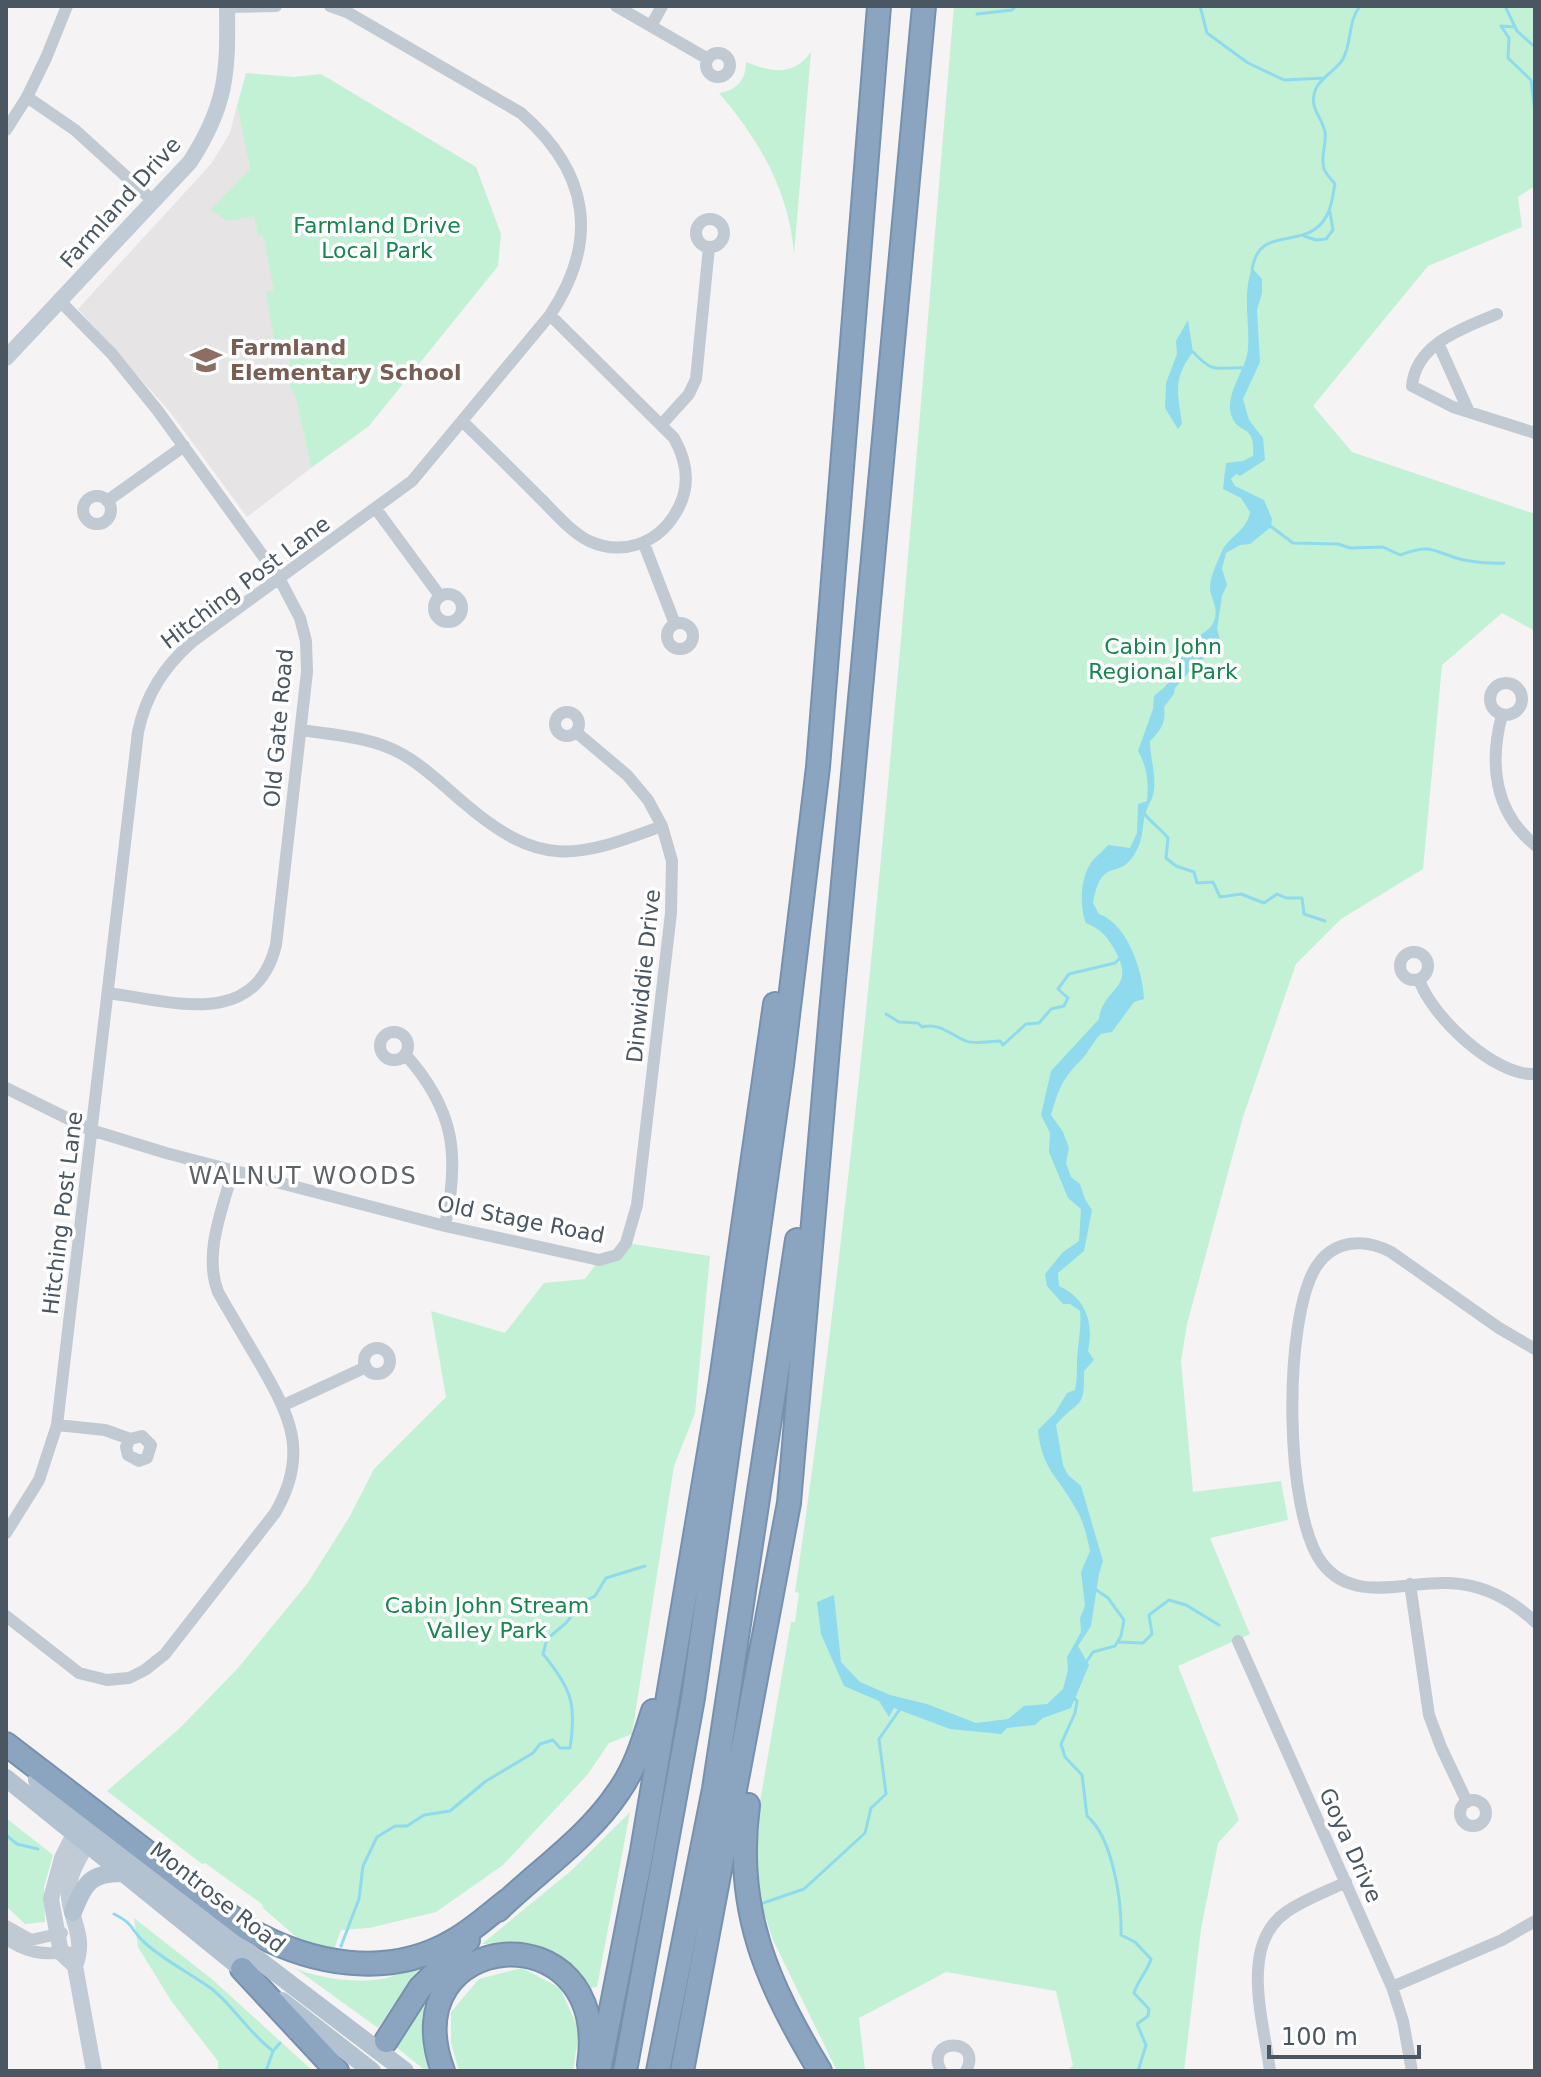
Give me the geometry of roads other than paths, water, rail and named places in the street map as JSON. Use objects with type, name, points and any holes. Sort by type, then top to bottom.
[{"type":"highway","points":[[625,2071],[693,1698],[782,1065],[818,767],[879,6]]},
{"type":"highway","points":[[682,2071],[789,1503],[924,6]]},
{"type":"highway","points":[[599,2071],[642,1851],[720,1387],[765,1060],[818,767]]},
{"type":"highway","points":[[658,2071],[717,1773],[831,1013]]},
{"type":"highway","points":[[386,2041],[420,1988],[508,1900],[598,1818],[619,1791],[634,1765],[676,1641]]},
{"type":"highway","points":[[763,1650],[765,1685],[743,1841],[752,1924],[768,1973],[790,2021],[820,2071]]},
{"type":"highway","points":[[6,1744],[246,1928],[279,1947],[304,1955],[333,1963],[369,1963],[429,1953],[453,1941],[508,1900]]},
{"type":"highway","points":[[443,2071],[437,2054],[435,2017],[447,1986],[479,1961],[491,1956],[523,1954],[551,1964],[577,1990],[587,2009],[588,2071]]},
{"type":"highway","points":[[242,1969],[337,2071]]},
{"type":"main road","name":"Montrose Road","points":[[6,1753],[124,1873],[372,2071]]},
{"type":"main road","name":"Montrose Road","points":[[6,1778],[85,1831],[405,2071]]},
{"type":"main road","points":[[75,1921],[83,1889],[92,1878],[108,1872],[124,1873]]},
{"type":"street","points":[[6,130],[27,97],[67,6]]},
{"type":"street","points":[[227,7],[276,6]]},
{"type":"street","name":"Hitching Post Lane","points":[[6,1533],[39,1480],[57,1425],[138,732],[150,695],[173,659],[412,481],[550,315],[567,287],[580,242],[581,219],[576,190],[557,149],[539,128],[521,113],[347,12],[330,6]]},
{"type":"street","points":[[616,6],[708,59]]},
{"type":"street","points":[[651,26],[662,6]]},
{"type":"street","name":"Farmland Drive","points":[[6,358],[190,162],[214,119],[227,75],[227,7]]},
{"type":"street","points":[[27,97],[75,130],[153,201]]},
{"type":"street","points":[[662,424],[683,403],[696,379],[709,247]]},
{"type":"street","name":"Old Gate Road","points":[[60,301],[112,354],[184,446],[279,578],[295,606],[306,641],[307,672],[276,945],[260,982],[242,996],[211,1005],[108,993]]},
{"type":"street","points":[[1497,314],[1445,336],[1418,366],[1412,386],[1441,402],[1535,433]]},
{"type":"street","points":[[463,422],[580,535],[599,544],[631,547],[644,544],[670,523],[681,505],[686,484],[683,453],[662,424],[550,315]]},
{"type":"street","points":[[1438,343],[1469,412]]},
{"type":"street","points":[[107,501],[184,446]]},
{"type":"street","points":[[376,509],[440,596]]},
{"type":"street","points":[[644,544],[675,624]]},
{"type":"street","points":[[1502,715],[1495,740],[1494,767],[1500,794],[1510,816],[1535,845]]},
{"type":"street","points":[[301,730],[369,740],[389,747],[420,765],[503,833],[542,849],[565,852],[601,848],[662,826]]},
{"type":"street","name":"Dinwiddie Drive","points":[[576,732],[638,787],[662,826],[672,861],[671,913],[642,1176],[626,1243],[617,1255]]},
{"type":"street","points":[[1419,979],[1431,1004],[1484,1056],[1508,1071],[1535,1074]]},
{"type":"street","points":[[405,1054],[428,1085],[447,1124],[454,1167],[445,1226]]},
{"type":"street","name":"Old Stage Road","points":[[6,1088],[91,1130],[233,1170],[445,1226],[599,1260],[617,1255]]},
{"type":"street","points":[[6,1616],[79,1673],[107,1680],[129,1678],[152,1665],[284,1498],[291,1476],[293,1452],[291,1427],[284,1405],[218,1292],[212,1273],[213,1250],[233,1170]]},
{"type":"street","points":[[1535,1349],[1377,1245],[1355,1241],[1327,1255],[1316,1267],[1306,1293],[1292,1389],[1294,1466],[1309,1536],[1322,1563],[1342,1580],[1372,1588],[1451,1583],[1481,1588],[1506,1599],[1535,1622]]},
{"type":"street","points":[[284,1405],[366,1367]]},
{"type":"street","points":[[57,1425],[105,1430],[130,1439]]},
{"type":"street","points":[[1410,1584],[1429,1715],[1467,1802]]},
{"type":"street","name":"Goya Drive","points":[[1238,1641],[1392,1987],[1403,2021],[1412,2071]]},
{"type":"street","points":[[85,1831],[69,1883],[94,2071]]},
{"type":"street","points":[[61,1953],[51,1899],[54,1879],[85,1831]]},
{"type":"street","points":[[1270,2071],[1257,1976],[1261,1946],[1272,1926],[1285,1912],[1346,1882]]},
{"type":"street","points":[[6,1926],[31,1940],[57,1935],[75,1921]]},
{"type":"street","points":[[1392,1987],[1502,1940],[1535,1921]]},
{"type":"street","points":[[6,1938],[35,1954],[61,1953],[78,1958]]},
{"type":"street","points":[[941,2071],[938,2055],[944,2048],[954,2045],[963,2048],[969,2056],[966,2071]]},
{"type":"water","points":[[1252,268],[1262,279],[1257,310],[1260,362],[1243,399],[1249,420],[1263,438],[1265,460],[1231,479],[1235,486],[1264,500],[1272,519],[1271,527],[1250,544],[1240,545],[1226,553],[1222,569],[1227,585],[1222,596],[1217,629],[1220,649],[1213,656],[1198,662],[1175,688],[1164,707],[1162,726],[1150,741],[1154,791],[1139,846],[1128,863],[1106,874],[1097,888],[1093,903],[1099,914],[1109,919],[1126,938],[1141,976],[1144,999],[1134,1002],[1112,1032],[1101,1034],[1075,1066],[1059,1091],[1051,1115],[1069,1148],[1066,1163],[1071,1177],[1080,1184],[1092,1210],[1084,1251],[1058,1273],[1059,1286],[1076,1297],[1086,1312],[1090,1331],[1088,1351],[1094,1360],[1084,1371],[1083,1393],[1079,1403],[1056,1425],[1063,1465],[1068,1475],[1081,1486],[1103,1561],[1091,1626],[1078,1646],[1089,1665],[1071,1708],[1043,1718],[1035,1725],[1007,1728],[1001,1734],[950,1729],[894,1708],[889,1717],[879,1701],[844,1686],[821,1634],[817,1602],[834,1595],[841,1662],[860,1682],[976,1723],[1008,1719],[1024,1706],[1047,1704],[1063,1689],[1068,1670],[1067,1657],[1081,1632],[1080,1618],[1085,1606],[1081,1572],[1090,1551],[1079,1514],[1043,1455],[1038,1430],[1055,1413],[1067,1393],[1075,1390],[1077,1380],[1080,1311],[1070,1304],[1063,1304],[1047,1286],[1045,1274],[1063,1252],[1079,1241],[1081,1209],[1068,1198],[1049,1152],[1050,1133],[1041,1115],[1051,1071],[1099,1019],[1102,1008],[1121,980],[1120,961],[1113,947],[1102,932],[1086,923],[1083,881],[1089,865],[1108,845],[1130,848],[1137,833],[1138,804],[1147,801],[1148,787],[1138,751],[1153,709],[1154,696],[1168,683],[1190,644],[1214,622],[1216,614],[1210,587],[1213,573],[1225,546],[1245,524],[1250,512],[1241,498],[1223,489],[1226,463],[1253,456],[1252,438],[1234,421],[1230,407],[1248,349],[1247,299]]},
{"type":"water","points":[[1188,320],[1193,352],[1179,378],[1182,424],[1178,429],[1165,408],[1166,383],[1177,354],[1176,341]]},
{"type":"waterway","points":[[977,14],[1012,10],[1016,6]]},
{"type":"waterway","points":[[1200,6],[1207,33],[1248,63],[1284,80],[1325,78]]},
{"type":"waterway","points":[[1252,270],[1256,255],[1264,246],[1308,233],[1318,227],[1329,212],[1335,184],[1324,169],[1325,132],[1314,97],[1320,82],[1343,59],[1360,6]]},
{"type":"waterway","points":[[1505,6],[1517,31],[1535,47]]},
{"type":"waterway","points":[[1515,27],[1501,26],[1509,38],[1508,58],[1531,80],[1535,112]]},
{"type":"waterway","points":[[1304,236],[1326,239],[1333,230],[1330,212]]},
{"type":"waterway","points":[[1193,352],[1212,367],[1246,368]]},
{"type":"waterway","points":[[1269,525],[1293,543],[1338,544],[1350,548],[1383,547],[1400,555],[1427,549],[1464,560],[1504,563]]},
{"type":"waterway","points":[[1143,812],[1168,838],[1166,858],[1176,866],[1194,872],[1197,883],[1213,882],[1220,897],[1241,894],[1264,903],[1277,894],[1286,898],[1302,898],[1304,914],[1325,921]]},
{"type":"waterway","points":[[886,1014],[899,1022],[939,1028],[970,1042],[1000,1041],[1003,1045],[1026,1024],[1039,1023],[1051,1009],[1064,1006],[1068,998],[1058,989],[1069,974],[1115,963],[1121,957]]},
{"type":"waterway","points":[[341,1946],[359,1899],[363,1866],[377,1837],[395,1826],[407,1826],[424,1815],[450,1811],[486,1781],[533,1753],[540,1744],[553,1740],[560,1748],[570,1748],[573,1720],[570,1697],[543,1654],[547,1639],[566,1623],[583,1602],[595,1596],[606,1578],[645,1566]]},
{"type":"waterway","points":[[1085,1664],[1093,1652],[1115,1646],[1124,1620],[1108,1598],[1095,1589]]},
{"type":"waterway","points":[[1118,1642],[1143,1643],[1152,1634],[1149,1615],[1169,1600],[1186,1605],[1219,1625]]},
{"type":"waterway","points":[[1074,1698],[1077,1701],[1075,1713],[1061,1744],[1065,1757],[1082,1775],[1087,1816],[1096,1826],[1109,1855],[1118,1889],[1121,1935],[1135,1942],[1151,1959],[1134,1993],[1149,2009],[1148,2016],[1137,2024],[1146,2045],[1138,2071]]},
{"type":"waterway","points":[[760,1904],[804,1889],[865,1833],[871,1808],[886,1794],[879,1739],[900,1709]]},
{"type":"waterway","points":[[6,1835],[17,1844],[38,1849]]},
{"type":"waterway","points":[[114,1914],[126,1921],[153,1949],[212,1989],[273,2051]]},
{"type":"waterway","points":[[266,2071],[273,2051],[280,2043]]},
{"type":"place","name":"Farmland Elementary School","points":[[206,360]]},
{"type":"district","name":"WALNUT WOODS","points":[[303,1176]]},
{"type":"park label","name":"Farmland Drive Local Park","points":[[377,238]]},
{"type":"park label","name":"Cabin John Regional Park","points":[[1163,658]]},
{"type":"park label","name":"Cabin John Stream Valley Park","points":[[487,1618]]}]
